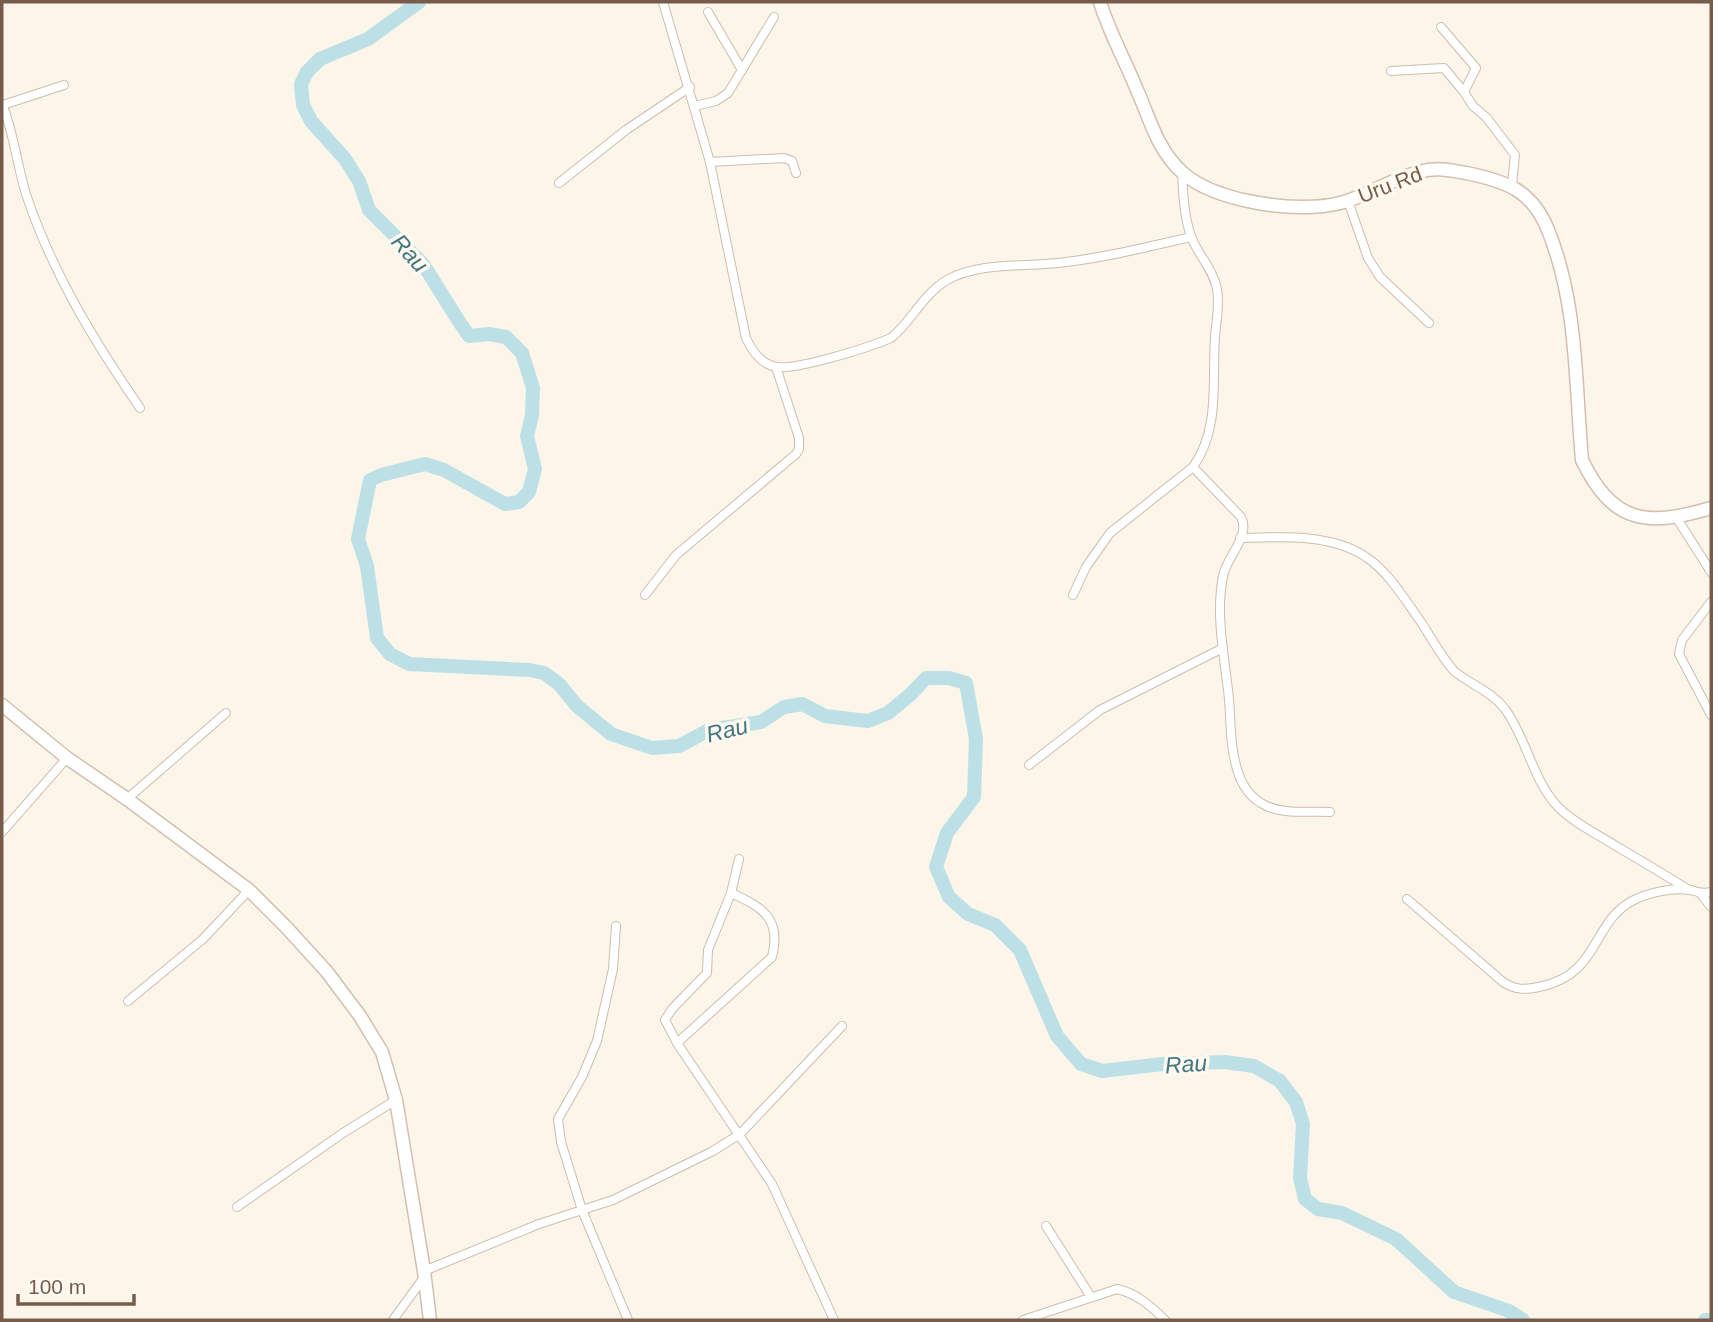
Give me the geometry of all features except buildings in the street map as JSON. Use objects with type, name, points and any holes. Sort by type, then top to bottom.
[{"type":"street","points":[[663,2],[710,162],[746,338],[752,351],[776,368],[804,364],[891,338],[902,329],[934,288],[964,273],[1060,263],[1191,237]]},
{"type":"street","name":"Uru Rd","points":[[1100,2],[1151,128],[1163,150],[1182,172],[1205,188],[1260,203],[1320,207],[1348,201],[1397,179],[1432,169],[1447,169],[1492,178],[1512,186],[1529,199],[1548,229],[1569,295],[1583,460],[1594,483],[1619,509],[1638,517],[1676,517],[1711,508]]},
{"type":"street","points":[[708,12],[742,70]]},
{"type":"street","points":[[695,106],[721,98],[735,85],[774,17]]},
{"type":"street","points":[[1441,27],[1476,68],[1464,92]]},
{"type":"street","points":[[1391,71],[1444,68],[1515,155],[1512,186]]},
{"type":"street","points":[[65,85],[2,104],[27,196],[47,248],[74,307],[140,408]]},
{"type":"street","points":[[559,183],[626,131],[690,87]]},
{"type":"street","points":[[710,162],[784,158],[792,161],[796,173]]},
{"type":"street","points":[[1073,595],[1091,559],[1110,533],[1193,467],[1202,454],[1211,426],[1219,307],[1212,276],[1191,237],[1184,202],[1182,172]]},
{"type":"street","points":[[1348,201],[1368,258],[1380,277],[1429,324]]},
{"type":"street","points":[[645,595],[676,555],[799,449],[799,438],[776,368]]},
{"type":"street","points":[[1193,467],[1241,517],[1245,528],[1224,570],[1220,590],[1232,746],[1237,771],[1244,786],[1263,805],[1281,810],[1330,812]]},
{"type":"street","points":[[1676,517],[1711,572]]},
{"type":"street","points":[[1240,538],[1320,540],[1348,547],[1366,556],[1391,582],[1454,671],[1494,697],[1503,707],[1536,774],[1560,809],[1689,890],[1701,894],[1711,892]]},
{"type":"street","points":[[1711,602],[1682,640],[1679,654],[1711,715]]},
{"type":"street","points":[[1029,765],[1112,703],[1223,648]]},
{"type":"street","points":[[3,709],[249,890],[319,964],[360,1016],[382,1052],[396,1100],[425,1273],[430,1320]]},
{"type":"street","points":[[127,799],[226,713]]},
{"type":"street","points":[[2,832],[67,758]]},
{"type":"street","points":[[739,859],[730,893],[708,950],[707,974],[666,1018],[666,1023],[772,1184],[834,1320]]},
{"type":"street","points":[[128,1001],[203,939],[249,890]]},
{"type":"street","points":[[1407,899],[1503,982],[1512,988],[1524,989],[1553,984],[1577,969],[1616,914],[1627,904],[1657,893],[1689,890]]},
{"type":"street","points":[[677,1043],[772,957],[775,931],[768,916],[760,907],[730,893]]},
{"type":"street","points":[[1701,894],[1711,907]]},
{"type":"street","points":[[616,926],[613,969],[597,1041],[582,1077],[558,1119],[582,1210],[628,1320]]},
{"type":"street","points":[[393,1320],[425,1273],[539,1224],[613,1200],[676,1171],[740,1134],[842,1026]]},
{"type":"street","points":[[237,1207],[343,1133],[396,1100]]},
{"type":"street","points":[[1046,1226],[1091,1297]]},
{"type":"street","points":[[1023,1320],[1116,1289],[1128,1291],[1165,1320]]},
{"type":"waterway","name":"Rau","points":[[419,2],[368,39],[320,59],[307,72],[301,84],[303,105],[311,121],[345,159],[359,181],[369,210],[423,264],[469,336],[489,334],[506,337],[522,353],[533,388],[532,415],[527,436],[535,469],[529,492],[519,502],[505,504],[444,470],[425,464],[370,480],[358,539],[367,566],[377,638],[390,654],[409,664],[544,673],[559,684],[577,706],[611,734],[652,748],[679,746],[709,730],[761,722],[784,707],[802,704],[825,716],[868,721],[888,713],[926,678],[949,678],[966,683],[976,739],[974,797],[947,833],[936,867],[949,897],[968,914],[995,925],[1020,950],[1057,1036],[1081,1064],[1102,1071],[1163,1064],[1225,1062],[1254,1066],[1280,1081],[1296,1102],[1303,1124],[1300,1178],[1305,1199],[1318,1209],[1342,1213],[1396,1239],[1454,1292],[1509,1311],[1523,1320]]},
{"type":"waterway","name":"Rau","points":[[1705,1320],[1710,1320]]}]
